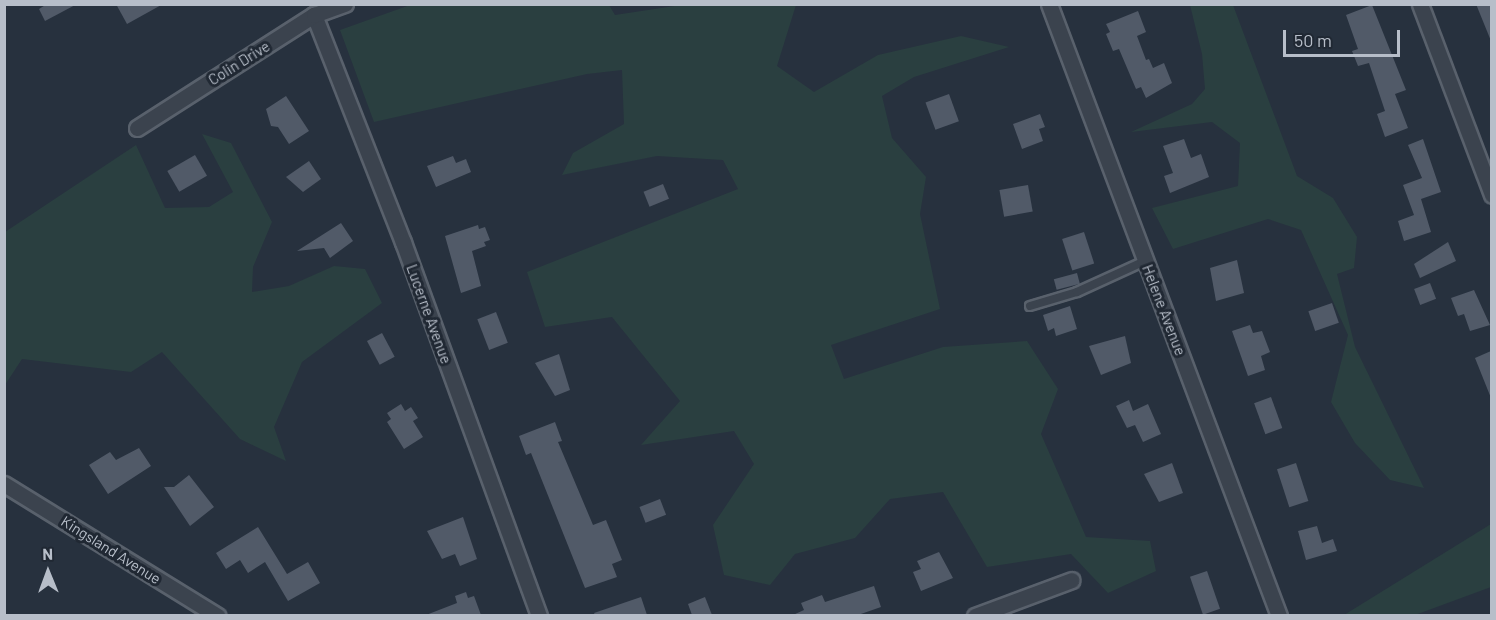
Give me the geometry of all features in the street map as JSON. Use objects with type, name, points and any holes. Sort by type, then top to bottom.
[{"type":"street","name":"Colin Drive","points":[[136,128],[314,15],[345,4]]},
{"type":"street","name":"Helene Avenue","points":[[1049,4],[1279,615]]},
{"type":"street","points":[[1420,4],[1491,195]]},
{"type":"street","name":"Lucerne Avenue","points":[[314,15],[403,242],[539,615]]},
{"type":"street","name":"Kingsland Avenue","points":[[4,484],[218,615]]},
{"type":"street","points":[[975,615],[1072,580]]},
{"type":"lane","points":[[1030,306],[1077,292],[1145,261]]},
{"type":"green space","points":[[410,5],[609,5],[615,15],[681,5],[796,5],[777,66],[814,92],[878,55],[961,36],[1009,47],[914,77],[882,96],[892,138],[926,177],[920,214],[940,309],[831,345],[844,379],[943,347],[1027,341],[1058,389],[1041,434],[1086,537],[1150,541],[1156,571],[1108,593],[1071,554],[987,567],[943,492],[890,499],[855,538],[795,554],[770,585],[724,575],[713,525],[754,464],[734,431],[641,445],[680,401],[612,317],[545,327],[527,272],[738,189],[723,160],[657,156],[562,175],[573,153],[624,124],[622,70],[587,74],[374,122],[340,30]]},
{"type":"green space","points":[[1190,5],[1233,5],[1297,176],[1333,198],[1357,237],[1354,268],[1337,274],[1355,347],[1424,488],[1390,480],[1355,443],[1331,402],[1348,335],[1301,230],[1268,219],[1173,249],[1152,208],[1238,186],[1240,143],[1212,122],[1131,132],[1192,104],[1205,89],[1202,54]]},
{"type":"green space","points":[[202,134],[231,143],[272,222],[253,267],[252,292],[289,286],[334,266],[365,269],[382,303],[302,362],[274,427],[286,461],[240,439],[162,352],[131,372],[22,359],[5,385],[5,232],[136,145],[165,208],[209,207],[233,192]]},
{"type":"green space","points":[[1491,524],[1491,587],[1415,615],[1344,615]]},
{"type":"building","points":[[47,4],[77,4],[45,21],[39,9]]},
{"type":"building","points":[[116,4],[163,4],[127,24]]},
{"type":"building","points":[[1476,4],[1491,4],[1491,41]]},
{"type":"building","points":[[1372,5],[1406,90],[1395,94],[1408,128],[1385,137],[1377,114],[1385,111],[1369,63],[1358,66],[1352,51],[1358,49],[1346,15]]},
{"type":"building","points":[[1138,11],[1146,32],[1137,36],[1146,60],[1149,59],[1153,68],[1164,63],[1172,83],[1146,98],[1141,87],[1136,89],[1119,49],[1113,51],[1106,34],[1110,32],[1106,24]]},
{"type":"building","points":[[949,94],[959,121],[935,130],[926,103]]},
{"type":"building","points":[[286,96],[309,131],[289,144],[278,127],[271,126],[266,109]]},
{"type":"building","points":[[1040,114],[1045,127],[1039,129],[1043,141],[1022,149],[1013,124]]},
{"type":"building","points":[[1184,139],[1191,158],[1201,154],[1209,177],[1170,193],[1164,176],[1173,173],[1163,146]]},
{"type":"building","points":[[1423,139],[1441,192],[1421,199],[1431,232],[1404,241],[1398,221],[1414,215],[1403,185],[1422,178],[1408,145]]},
{"type":"building","points":[[195,155],[207,176],[179,192],[167,171]]},
{"type":"building","points":[[453,156],[456,163],[466,159],[471,172],[436,187],[427,166]]},
{"type":"building","points":[[309,161],[321,179],[303,192],[286,177]]},
{"type":"building","points":[[663,184],[669,199],[650,207],[644,192]]},
{"type":"building","points":[[1028,185],[1033,212],[1004,217],[999,190]]},
{"type":"building","points":[[341,223],[353,241],[330,258],[324,248],[297,251]]},
{"type":"building","points":[[478,225],[479,229],[485,227],[490,240],[484,242],[486,246],[472,251],[481,286],[461,293],[445,236]]},
{"type":"building","points":[[1084,232],[1094,263],[1072,270],[1062,239]]},
{"type":"building","points":[[1448,242],[1456,261],[1420,278],[1414,264]]},
{"type":"building","points":[[1237,260],[1244,293],[1216,301],[1210,268]]},
{"type":"building","points":[[1077,273],[1080,284],[1057,290],[1054,279]]},
{"type":"building","points":[[1430,283],[1436,299],[1420,305],[1414,289]]},
{"type":"building","points":[[1474,290],[1490,325],[1470,331],[1464,314],[1458,316],[1451,298]]},
{"type":"building","points":[[1332,303],[1339,323],[1315,331],[1308,311]]},
{"type":"building","points":[[1070,306],[1077,329],[1056,336],[1054,328],[1048,331],[1043,315]]},
{"type":"building","points":[[496,312],[508,343],[489,350],[477,319]]},
{"type":"building","points":[[1250,325],[1253,333],[1262,331],[1270,352],[1261,356],[1265,370],[1248,376],[1232,331]]},
{"type":"building","points":[[382,333],[395,357],[380,365],[367,341]]},
{"type":"building","points":[[1125,336],[1131,363],[1101,375],[1089,346]]},
{"type":"building","points":[[1491,351],[1491,398],[1475,358]]},
{"type":"building","points":[[559,354],[570,390],[555,396],[535,363]]},
{"type":"building","points":[[1271,397],[1282,428],[1265,434],[1254,403]]},
{"type":"building","points":[[1129,400],[1133,411],[1148,404],[1161,434],[1143,442],[1135,425],[1127,428],[1116,406]]},
{"type":"building","points":[[401,404],[405,411],[411,407],[418,418],[413,421],[423,437],[404,449],[387,422],[391,419],[387,413]]},
{"type":"building","points":[[555,422],[562,441],[558,442],[593,525],[606,520],[622,560],[612,564],[617,577],[585,588],[531,453],[526,455],[519,436]]},
{"type":"building","points":[[139,448],[151,466],[108,494],[89,465],[110,452],[116,460]]},
{"type":"building","points":[[1172,463],[1183,493],[1159,502],[1144,474]]},
{"type":"building","points":[[1296,463],[1308,501],[1289,507],[1277,469]]},
{"type":"building","points":[[189,475],[214,507],[190,526],[164,487],[174,487]]},
{"type":"building","points":[[660,499],[666,515],[646,523],[639,507]]},
{"type":"building","points":[[463,517],[477,559],[460,566],[455,554],[442,559],[427,531]]},
{"type":"building","points":[[1317,526],[1322,543],[1333,539],[1337,551],[1306,560],[1298,531]]},
{"type":"building","points":[[258,527],[287,574],[308,562],[320,583],[288,601],[265,562],[248,573],[240,560],[226,569],[216,553]]},
{"type":"building","points":[[939,552],[953,578],[921,591],[913,572],[921,569],[917,561]]},
{"type":"building","points":[[1207,571],[1220,609],[1203,615],[1190,577]]},
{"type":"building","points":[[874,586],[881,607],[858,615],[793,615],[804,610],[801,603],[822,595],[825,602]]},
{"type":"building","points":[[466,592],[468,598],[474,596],[481,615],[426,615],[457,603],[455,596]]},
{"type":"building","points":[[641,597],[647,615],[595,615],[594,613]]},
{"type":"building","points":[[705,597],[712,615],[692,615],[688,604]]}]
